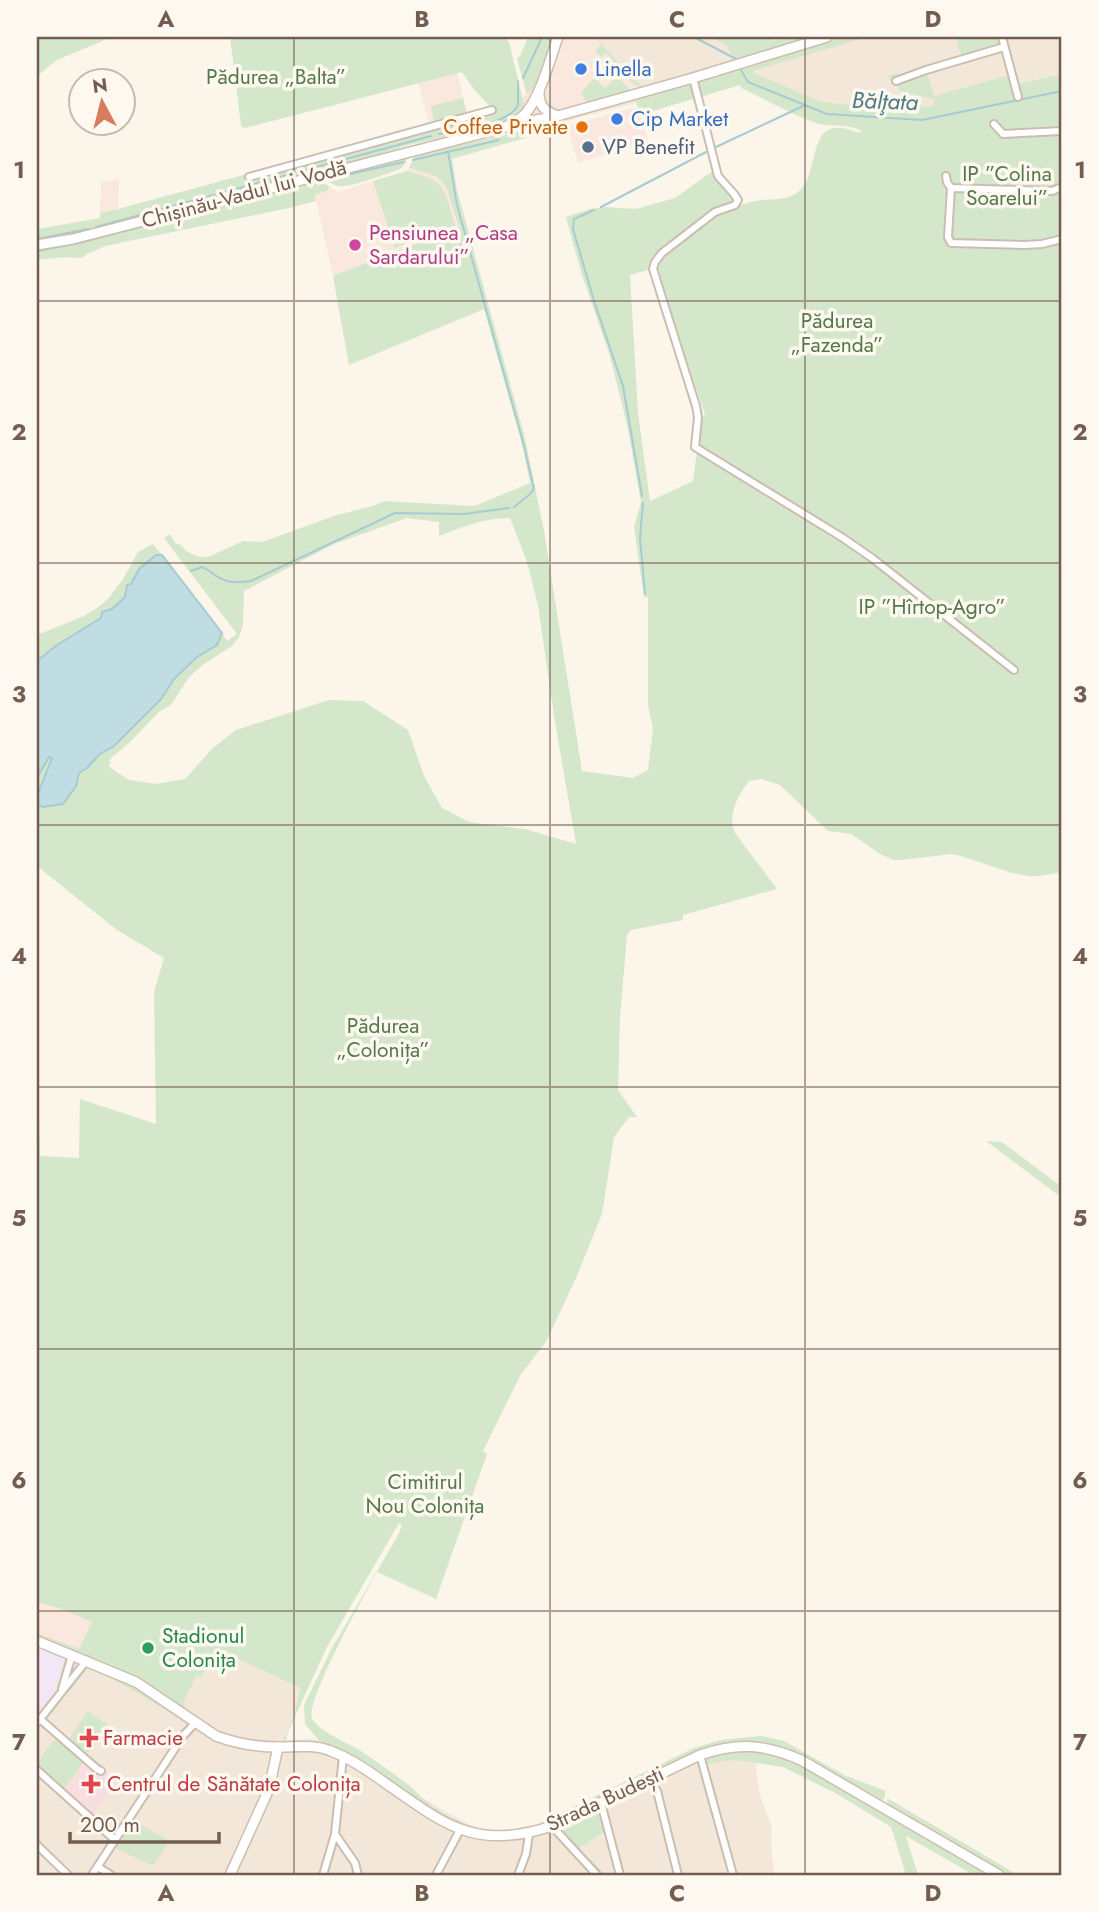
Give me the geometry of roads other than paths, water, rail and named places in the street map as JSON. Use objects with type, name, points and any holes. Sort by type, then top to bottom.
[{"type":"street","points":[[510,124],[524,114],[539,88],[558,37]]},
{"type":"street","name":"Chișinău-Vadul lui Vodă","points":[[37,245],[83,236],[491,132],[510,124],[557,116],[827,37]]},
{"type":"street","points":[[1002,37],[1018,97]]},
{"type":"street","points":[[896,80],[1004,47]]},
{"type":"street","points":[[693,78],[718,176],[738,200],[735,205],[715,212],[662,253],[655,261],[653,269],[696,407],[698,417],[695,447],[863,552],[1014,670]]},
{"type":"street","points":[[539,88],[542,106],[547,112],[557,116]]},
{"type":"street","points":[[249,177],[492,110]]},
{"type":"street","points":[[994,124],[1003,134],[1062,131]]},
{"type":"street","points":[[946,176],[951,188],[948,237],[951,243],[1024,245],[1062,239]]},
{"type":"street","points":[[951,188],[1052,191],[1062,187]]},
{"type":"street","name":"Strada Budești","points":[[37,1641],[135,1682],[206,1731],[225,1740],[278,1747],[316,1747],[343,1756],[434,1817],[460,1830],[485,1835],[529,1833],[552,1826],[700,1755],[723,1748],[758,1746],[801,1760],[999,1875]]},
{"type":"street","points":[[60,1694],[72,1655]]},
{"type":"street","points":[[87,1661],[38,1721],[101,1771]]},
{"type":"street","points":[[92,1875],[183,1736],[195,1723]]},
{"type":"street","points":[[230,1875],[269,1789],[278,1747]]},
{"type":"street","points":[[700,1755],[733,1875]]},
{"type":"street","points":[[323,1875],[335,1834],[343,1756]]},
{"type":"street","points":[[37,1770],[115,1840]]},
{"type":"street","points":[[647,1779],[657,1791],[678,1875]]},
{"type":"street","points":[[601,1803],[620,1875]]},
{"type":"street","points":[[552,1826],[597,1875]]},
{"type":"street","points":[[436,1875],[460,1830]]},
{"type":"street","points":[[518,1875],[526,1854],[529,1833]]},
{"type":"street","points":[[335,1834],[355,1863],[358,1875]]},
{"type":"street","points":[[37,1845],[68,1875]]},
{"type":"street","points":[[99,1867],[111,1875]]},
{"type":"water","points":[[156,555],[162,555],[222,633],[217,645],[197,657],[174,679],[161,699],[114,746],[100,754],[79,773],[76,786],[63,804],[43,807],[37,805],[37,796],[52,758],[49,757],[37,778],[37,661],[57,645],[101,618],[102,612],[112,609],[125,597],[127,585],[131,584],[139,569]]},
{"type":"waterway","points":[[523,78],[542,37]]},
{"type":"waterway","points":[[694,37],[738,60]]},
{"type":"waterway","name":"Bălţata","points":[[741,70],[748,82],[827,114],[922,120],[1062,91]]},
{"type":"waterway","points":[[439,134],[483,125],[513,112],[518,105],[518,81]]},
{"type":"waterway","name":"Bălţata","points":[[716,147],[803,106]]},
{"type":"waterway","points":[[96,227],[431,136]]},
{"type":"waterway","points":[[413,160],[499,140]]},
{"type":"waterway","points":[[448,151],[457,205],[534,489],[514,507]]},
{"type":"waterway","name":"Bălţata","points":[[601,207],[708,151]]},
{"type":"waterway","points":[[328,179],[404,162]]},
{"type":"waterway","points":[[275,191],[317,181]]},
{"type":"waterway","points":[[37,251],[79,243],[212,208]]},
{"type":"waterway","name":"Bălţata","points":[[594,210],[574,219],[573,229],[623,386],[642,496]]},
{"type":"waterway","points":[[37,239],[88,229]]},
{"type":"waterway","name":"Bălţata","points":[[643,503],[640,538],[645,594]]},
{"type":"waterway","points":[[191,571],[202,567],[225,581],[251,581],[395,513],[464,514],[509,508]]},
{"type":"place","name":"Linella","points":[[581,69]]},
{"type":"place","name":"Cip Market","points":[[617,119]]},
{"type":"place","name":"Coffee Private","points":[[582,127]]},
{"type":"place","name":"VP Benefit","points":[[588,147]]},
{"type":"place","name":"Pensiunea „Casa Sardarului”","points":[[355,245]]},
{"type":"place","name":"Stadionul Colonița","points":[[148,1648]]},
{"type":"place","name":"Farmacie","points":[[89,1738]]},
{"type":"place","name":"Centrul de Sănătate Colonița","points":[[91,1784]]},
{"type":"park label","name":"Pădurea „Balta”","points":[[276,77]]},
{"type":"park label","name":"IP ”Colina Soarelui”","points":[[1007,186]]},
{"type":"park label","name":"Pădurea „Fazenda”","points":[[837,333]]},
{"type":"park label","name":"IP ”Hîrtop-Agro”","points":[[932,607]]},
{"type":"park label","name":"Pădurea „Colonița”","points":[[383,1038]]},
{"type":"park label","name":"Cimitirul Nou Colonița","points":[[425,1494]]}]
